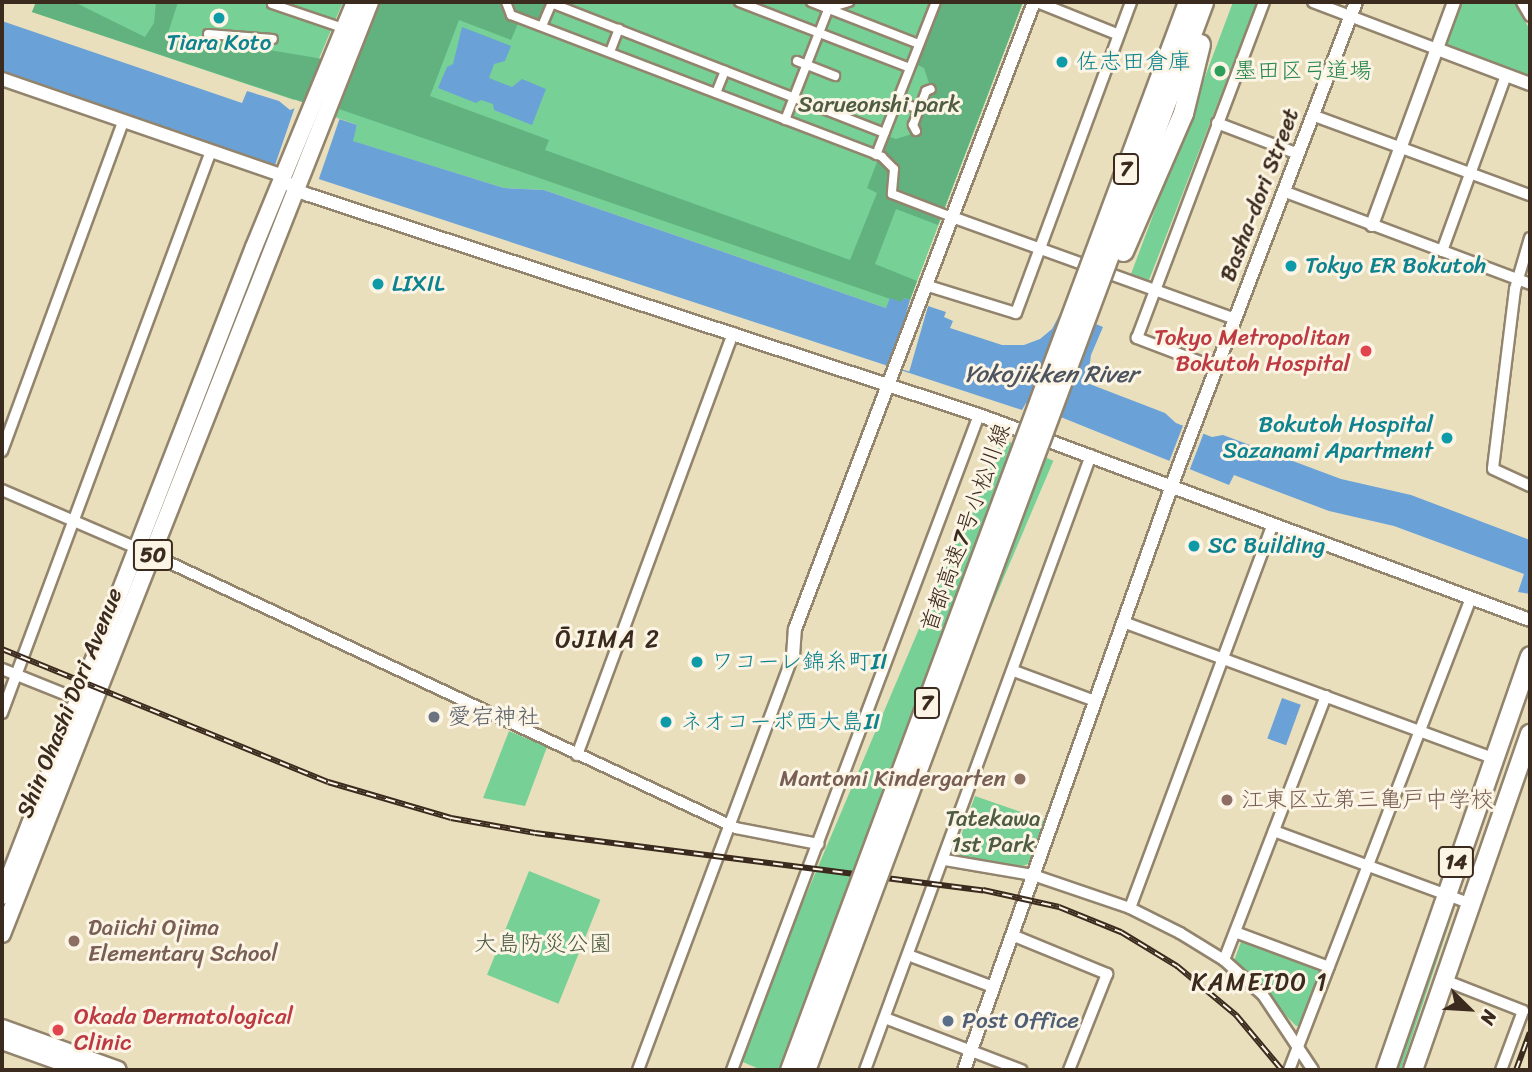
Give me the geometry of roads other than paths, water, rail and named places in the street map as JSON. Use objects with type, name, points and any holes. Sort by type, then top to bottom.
[{"type":"highway","points":[[1064,337],[1070,292],[1176,2]]},
{"type":"highway","name":"首都高速7号小松川線","points":[[790,1070],[1188,2]]},
{"type":"highway","name":"首都高速7号小松川線","points":[[805,1070],[1048,425],[1203,2]]},
{"type":"highway","points":[[1048,425],[1158,177],[1216,2]]},
{"type":"highway","name":"14","points":[[1387,1070],[1444,894],[1530,656]]},
{"type":"highway","name":"14","points":[[1413,1070],[1530,734]]},
{"type":"main road","name":"50","points":[[292,178],[355,2]]},
{"type":"main road","name":"50","points":[[320,106],[370,2]]},
{"type":"main road","name":"Shin Ohashi Dori Avenue","points":[[2,934],[145,552],[292,178]]},
{"type":"main road","name":"Shin Ohashi Dori Avenue","points":[[2,896],[77,699],[145,552]]},
{"type":"main road","points":[[2,1028],[118,1070]]},
{"type":"main road","points":[[2,1041],[83,1070]]},
{"type":"street","points":[[506,2],[507,12],[876,155],[894,169],[892,194],[1234,319]]},
{"type":"street","points":[[542,26],[552,2],[885,133]]},
{"type":"street","points":[[739,2],[751,4],[910,68]]},
{"type":"street","points":[[811,2],[830,5],[919,44]]},
{"type":"street","points":[[830,5],[849,2]]},
{"type":"street","points":[[876,155],[936,2]]},
{"type":"street","points":[[638,1070],[732,825],[793,656],[795,629],[1035,2],[1119,35]]},
{"type":"street","points":[[926,285],[1016,313],[1043,249],[1131,2]]},
{"type":"street","points":[[1216,368],[1137,338],[1264,2]]},
{"type":"street","points":[[1313,2],[1530,84]]},
{"type":"street","name":"Basha-dori Street","points":[[964,1070],[1177,471],[1356,2]]},
{"type":"street","points":[[1372,225],[1454,2]]},
{"type":"street","points":[[1522,2],[1530,16]]},
{"type":"street","points":[[272,4],[337,26]]},
{"type":"street","points":[[785,120],[830,5]]},
{"type":"street","points":[[610,52],[619,29]]},
{"type":"street","points":[[208,34],[273,39]]},
{"type":"street","points":[[797,61],[835,76]]},
{"type":"street","points":[[716,93],[725,71]]},
{"type":"street","points":[[1442,251],[1506,75]]},
{"type":"street","points":[[2,79],[733,333],[979,415],[1530,620]]},
{"type":"street","points":[[916,131],[913,125],[931,89]]},
{"type":"street","points":[[897,101],[919,109]]},
{"type":"street","points":[[1312,115],[1530,195]]},
{"type":"street","points":[[2,451],[123,122]]},
{"type":"street","points":[[1217,123],[1298,154]]},
{"type":"street","points":[[2,713],[211,151]]},
{"type":"street","points":[[1283,191],[1530,284]]},
{"type":"street","points":[[1530,238],[1518,279],[1493,469],[1530,486]]},
{"type":"street","points":[[577,755],[733,333]]},
{"type":"street","points":[[732,1070],[979,415]]},
{"type":"street","points":[[865,1070],[1014,671],[1091,455]]},
{"type":"street","points":[[2,490],[145,552],[732,825],[818,844]]},
{"type":"street","points":[[1130,908],[1273,524]]},
{"type":"street","points":[[1289,1070],[1471,598]]},
{"type":"street","points":[[1123,622],[1493,758]]},
{"type":"street","points":[[2,669],[77,699]]},
{"type":"street","points":[[1014,671],[1095,701]]},
{"type":"street","points":[[1224,961],[1326,696]]},
{"type":"street","points":[[1274,831],[1469,903]]},
{"type":"street","points":[[944,860],[1033,875],[1130,908],[1224,961],[1263,995],[1313,1070]]},
{"type":"street","points":[[1236,932],[1329,967]]},
{"type":"street","points":[[1012,935],[1107,974],[1069,1070]]},
{"type":"street","points":[[908,956],[993,987]]},
{"type":"street","points":[[1444,980],[1522,1011],[1501,1070]]},
{"type":"street","points":[[885,1018],[1021,1070]]},
{"type":"water","name":"Yokojikken River","points":[[2,21],[242,103],[247,91],[279,101],[290,110],[301,106],[357,125],[353,141],[504,188],[544,190],[886,308],[890,298],[901,302],[904,298],[946,312],[944,317],[953,321],[950,328],[1002,345],[1024,345],[1040,339],[1052,329],[1062,310],[1103,327],[1091,355],[1087,383],[1165,413],[1176,423],[1212,437],[1223,435],[1341,479],[1411,495],[1530,540],[1530,594],[1518,592],[1524,574],[1394,526],[1329,511],[1234,475],[1229,485],[1026,403],[1022,410],[2,75]]},
{"type":"water","points":[[462,27],[511,46],[505,61],[494,64],[489,78],[512,87],[522,79],[546,89],[532,125],[494,110],[493,104],[481,100],[476,103],[438,88],[447,67],[453,64]]},
{"type":"water","points":[[1282,698],[1301,705],[1286,745],[1267,738]]},
{"type":"railway","points":[[2,649],[328,782],[451,818],[535,833],[983,890],[1059,907],[1121,932],[1177,966],[1236,1015],[1282,1070]]},
{"type":"railway","points":[[1516,1070],[1530,1032]]},
{"type":"place","name":"Tiara Koto","points":[[219,18]]},
{"type":"place","name":"佐志田倉庫","points":[[1062,62]]},
{"type":"place","name":"墨田区弓道場","points":[[1220,71]]},
{"type":"place","name":"Tokyo ER Bokutoh","points":[[1291,266]]},
{"type":"place","name":"LIXIL","points":[[378,284]]},
{"type":"place","name":"Tokyo Metropolitan Bokutoh Hospital","points":[[1366,351]]},
{"type":"place","name":"Bokutoh Hospital Sazanami Apartment","points":[[1447,438]]},
{"type":"place","name":"SC Building","points":[[1194,546]]},
{"type":"place","name":"ワコーレ錦糸町II","points":[[697,662]]},
{"type":"place","name":"愛宕神社","points":[[434,717]]},
{"type":"place","name":"ネオコーポ西大島II","points":[[666,722]]},
{"type":"place","name":"Mantomi Kindergarten","points":[[1020,779]]},
{"type":"place","name":"江東区立第三亀戸中学校","points":[[1227,800]]},
{"type":"place","name":"Daiichi Ojima Elementary School","points":[[74,941]]},
{"type":"place","name":"Post Office","points":[[948,1021]]},
{"type":"place","name":"Okada Dermatological Clinic","points":[[58,1030]]},
{"type":"district","name":"ŌJIMA 2","points":[[608,640]]},
{"type":"district","name":"KAMEIDO 1","points":[[1260,983]]},
{"type":"park label","name":"Sarueonshi park","points":[[879,105]]},
{"type":"park label","name":"Tatekawa 1st Park","points":[[993,832]]},
{"type":"park label","name":"大島防災公園","points":[[543,944]]}]
